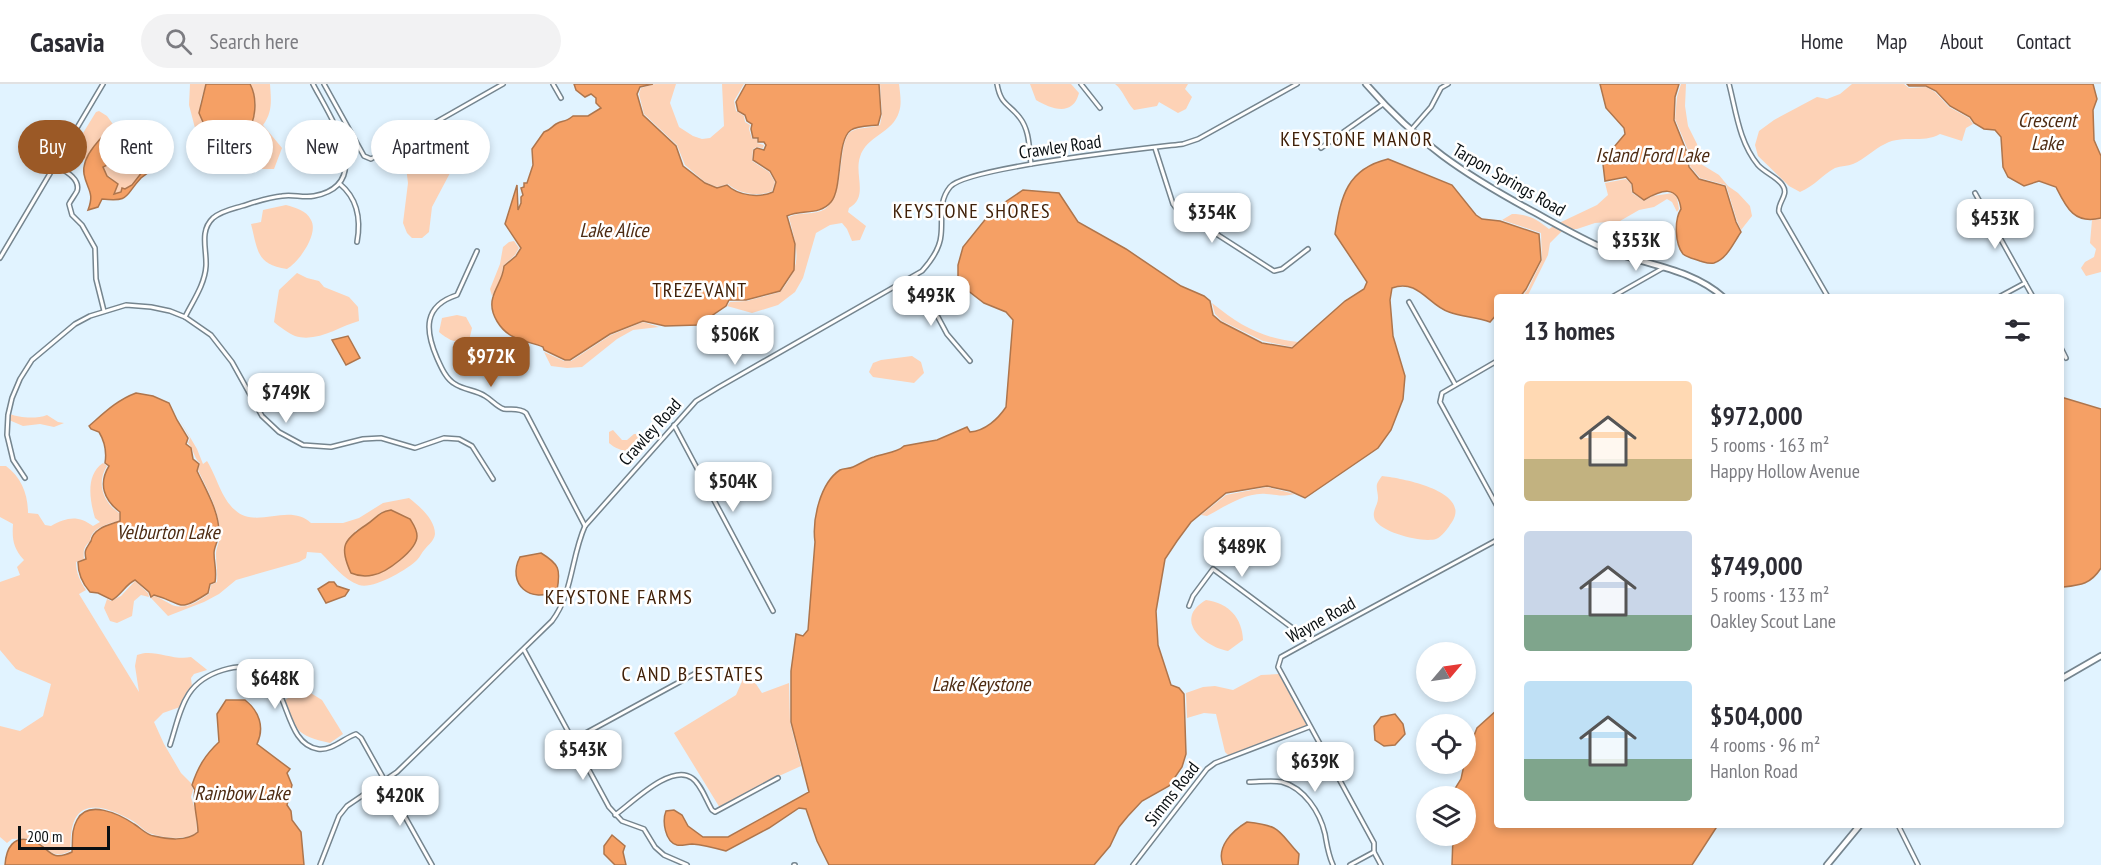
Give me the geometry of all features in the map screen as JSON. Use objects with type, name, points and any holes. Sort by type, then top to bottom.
[{"type":"main road","name":"Tarpon Springs Road","points":[[1366,84],[1410,131],[1440,156],[1477,180],[1607,249],[1700,280],[1719,294]]},
{"type":"main road","points":[[2064,677],[2101,656]]},
{"type":"main road","points":[[1827,865],[1858,828]]},
{"type":"street","points":[[82,120],[103,84]]},
{"type":"street","points":[[185,317],[204,276],[205,232],[208,223],[214,217],[282,195],[311,197],[321,195],[331,191],[340,183],[346,152],[340,135],[313,84]]},
{"type":"street","points":[[324,84],[364,156],[371,159],[503,84]]},
{"type":"street","points":[[553,84],[561,98]]},
{"type":"street","points":[[997,84],[1003,103],[1019,117],[1026,129],[1031,164]]},
{"type":"street","points":[[1081,84],[1100,108]]},
{"type":"street","name":"Crawley Road","points":[[320,865],[339,816],[347,806],[398,772],[552,621],[563,604],[578,542],[585,526],[696,401],[916,276],[938,249],[941,236],[940,208],[951,186],[958,180],[1031,164],[1184,144],[1198,139],[1297,84]]},
{"type":"street","points":[[1410,131],[1431,107],[1441,88],[1448,84]]},
{"type":"street","points":[[1729,84],[1741,133],[1758,165],[1783,186],[1785,193],[1778,205],[1779,212],[1826,294]]},
{"type":"street","points":[[1321,148],[1383,104]]},
{"type":"street","points":[[1155,148],[1173,204],[1203,226],[1274,271],[1282,269],[1308,249]]},
{"type":"street","points":[[0,258],[50,174]]},
{"type":"street","points":[[70,174],[77,183],[77,190],[69,204],[72,215],[82,225],[95,248],[96,279],[104,311]]},
{"type":"street","points":[[340,183],[357,209],[359,228],[357,242]]},
{"type":"street","points":[[1975,193],[2031,294]]},
{"type":"street","points":[[477,251],[457,295],[444,299],[430,315],[428,326],[436,356],[446,375],[456,385],[484,396],[501,408],[524,410],[585,526]]},
{"type":"street","points":[[1617,294],[1663,268]]},
{"type":"street","points":[[916,276],[947,334],[970,362]]},
{"type":"street","points":[[2005,294],[2025,283]]},
{"type":"street","points":[[1409,302],[1455,384]]},
{"type":"street","points":[[25,478],[13,460],[7,435],[10,406],[20,379],[32,360],[75,324],[104,311],[126,305],[152,307],[185,317],[211,335],[224,349],[262,416],[279,432],[303,446],[331,447],[363,439],[381,438],[416,448],[444,438],[459,439],[472,446],[493,479]]},
{"type":"street","points":[[2064,354],[2066,358]]},
{"type":"street","points":[[1494,363],[1442,393],[1440,402],[1494,501]]},
{"type":"street","points":[[674,425],[773,611]]},
{"type":"street","name":"Wayne Road","points":[[1381,865],[1374,852],[1374,843],[1278,667],[1281,657],[1494,542]]},
{"type":"street","points":[[1189,606],[1193,596],[1213,569],[1310,641]]},
{"type":"street","points":[[524,650],[615,815],[622,821],[644,829],[650,835],[655,847],[664,855],[687,865]]},
{"type":"street","points":[[170,745],[182,704],[192,689],[213,673],[228,669],[251,668],[264,673],[279,692],[295,729],[311,746],[319,749],[330,748],[356,734],[361,738],[432,865]]},
{"type":"street","points":[[573,740],[696,673]]},
{"type":"street","name":"Simms Road","points":[[1132,865],[1207,769],[1310,727]]},
{"type":"street","points":[[615,815],[661,780],[672,776],[684,774],[693,778],[715,812],[778,778]]},
{"type":"street","points":[[1249,782],[1282,783],[1294,787],[1304,795],[1322,824],[1328,855],[1333,865]]},
{"type":"street","points":[[1900,828],[1918,865]]},
{"type":"street","points":[[1350,865],[1374,852]]},
{"type":"shaded area","points":[[190,84],[206,84],[200,103],[203,120],[193,120],[189,105]]},
{"type":"shaded area","points":[[250,84],[270,84],[270,110],[266,120],[253,120],[255,96]]},
{"type":"shaded area","points":[[655,84],[676,84],[670,103],[679,127],[702,139],[710,138],[724,126],[722,84],[744,84],[734,101],[736,111],[744,116],[745,122],[750,125],[752,139],[757,139],[757,143],[764,145],[763,148],[753,149],[752,161],[769,172],[775,182],[772,191],[755,194],[737,190],[728,184],[717,187],[705,182],[685,165],[677,145],[644,114],[639,94],[641,88]]},
{"type":"shaded area","points":[[880,84],[899,84],[900,106],[896,119],[868,144],[860,157],[860,192],[848,212],[866,226],[860,240],[852,241],[842,223],[830,225],[816,233],[803,278],[795,292],[778,305],[752,313],[727,306],[730,302],[747,301],[780,292],[788,282],[796,264],[796,248],[789,217],[821,211],[832,201],[839,179],[847,136],[855,130],[880,125],[882,114]]},
{"type":"shaded area","points":[[1030,84],[1071,84],[1079,93],[1072,105],[1067,108],[1055,108],[1036,100]]},
{"type":"shaded area","points":[[1115,84],[1188,84],[1185,89],[1192,97],[1186,109],[1178,113],[1159,102],[1157,106],[1134,110]]},
{"type":"shaded area","points":[[1681,84],[1686,84],[1685,106],[1688,126],[1697,144],[1701,164],[1719,175],[1750,206],[1752,216],[1741,230],[1726,185],[1700,178],[1690,166],[1688,150],[1675,119]]},
{"type":"shaded area","points":[[1852,84],[1904,84],[1909,88],[1926,87],[1935,92],[1949,107],[1969,118],[1973,124],[1966,128],[1962,141],[1940,134],[1933,137],[1892,141],[1853,164],[1835,168],[1800,192],[1789,186],[1758,156],[1755,145],[1759,131],[1774,120],[1817,97],[1827,99],[1840,94]]},
{"type":"shaded area","points":[[99,111],[110,120],[99,120],[99,143],[87,158],[87,127]]},
{"type":"shaded area","points":[[273,137],[282,148],[273,169]]},
{"type":"shaded area","points":[[106,174],[141,174],[132,185],[116,195],[114,193],[118,184],[109,176],[107,177]]},
{"type":"shaded area","points":[[407,174],[449,174],[432,207],[429,232],[422,238],[412,238],[403,223],[408,183]]},
{"type":"shaded area","points":[[1626,179],[1631,184],[1632,193],[1644,201],[1653,196],[1673,193],[1677,198],[1679,209],[1677,212],[1672,202],[1667,199],[1654,207],[1639,210],[1620,221],[1595,223],[1577,229],[1570,229],[1559,223],[1597,205],[1608,195],[1605,183]]},
{"type":"shaded area","points":[[286,205],[306,214],[313,226],[306,247],[287,269],[269,264],[260,255],[251,224],[261,222],[263,210]]},
{"type":"shaded area","points":[[1512,214],[1523,215],[1540,222],[1549,229],[1555,225],[1563,230],[1550,243],[1548,255],[1528,294],[1524,294],[1542,260],[1541,233],[1502,220]]},
{"type":"shaded area","points":[[2101,219],[2101,272],[2086,276],[2081,268],[2085,262],[2094,257],[2096,249],[2090,243],[2092,220]]},
{"type":"shaded area","points":[[514,241],[519,248],[503,266],[502,277],[492,296],[490,289],[500,264],[503,247]]},
{"type":"shaded area","points":[[297,273],[319,281],[324,287],[349,297],[358,307],[359,321],[320,336],[303,338],[279,326],[274,322],[279,290]]},
{"type":"shaded area","points":[[1212,303],[1252,330],[1298,342],[1292,347],[1263,341],[1222,321],[1215,314]]},
{"type":"shaded area","points":[[457,315],[466,317],[472,328],[469,341],[453,341],[439,332],[442,318]]},
{"type":"shaded area","points":[[643,322],[659,327],[633,330],[617,339],[582,367],[551,366],[544,352],[564,361],[571,361],[611,335]]},
{"type":"shaded area","points":[[912,356],[921,362],[924,373],[914,383],[873,377],[869,372],[873,363],[881,360]]},
{"type":"shaded area","points":[[10,414],[28,418],[47,415],[64,423],[54,427],[40,424],[23,426],[9,420]]},
{"type":"shaded area","points":[[177,415],[197,449],[203,464],[207,461],[226,500],[243,515],[253,518],[293,515],[302,517],[311,523],[343,523],[359,518],[383,503],[409,498],[429,518],[434,528],[434,539],[412,564],[398,574],[372,585],[365,586],[353,582],[338,571],[321,553],[307,552],[306,558],[299,562],[236,580],[219,594],[204,602],[168,616],[151,598],[154,596],[172,605],[187,606],[209,594],[211,585],[217,582],[216,554],[220,535],[219,524],[212,500],[198,470],[200,463],[188,443],[190,438]],"holes":[[[381,512],[416,541],[391,566],[376,573],[358,576],[355,531],[368,524]]]},
{"type":"shaded area","points":[[613,430],[622,440],[627,440],[634,434],[644,434],[648,439],[646,445],[632,451],[618,449],[609,443],[609,432]]},
{"type":"shaded area","points":[[103,463],[107,466],[102,479],[103,492],[113,509],[119,513],[119,521],[96,530],[84,549],[84,559],[76,562],[79,577],[86,590],[79,594],[139,692],[135,666],[137,655],[143,653],[191,657],[207,670],[194,674],[191,678],[192,687],[185,695],[180,707],[163,713],[154,722],[181,773],[191,783],[197,832],[181,838],[163,837],[149,833],[133,821],[102,808],[87,809],[80,812],[73,823],[70,851],[57,854],[31,839],[12,839],[7,843],[0,837],[0,726],[20,731],[43,716],[51,684],[16,669],[0,650],[0,582],[20,575],[17,567],[24,560],[14,543],[13,524],[0,517],[0,466],[6,466],[16,475],[27,499],[28,513],[38,514],[45,525],[51,526],[72,518],[93,526],[100,522],[95,518],[93,511],[91,481],[97,468]]},
{"type":"shaded area","points":[[1382,476],[1418,483],[1444,494],[1452,502],[1456,511],[1452,522],[1443,534],[1436,539],[1422,540],[1394,533],[1379,525],[1374,514],[1378,501],[1377,484]]},
{"type":"shaded area","points":[[1267,487],[1295,494],[1251,495],[1207,516],[1201,515],[1226,495]]},
{"type":"shaded area","points":[[135,581],[148,593],[149,597],[141,595],[134,601],[132,616],[117,623],[110,621],[104,608],[107,599],[111,601],[121,596]]},
{"type":"shaded area","points":[[1206,600],[1228,608],[1237,618],[1243,640],[1228,651],[1209,644],[1195,631],[1192,615],[1196,607]]},
{"type":"shaded area","points":[[1279,674],[1307,726],[1229,756],[1225,752],[1216,714],[1204,713],[1187,718],[1186,693],[1203,687],[1215,686],[1233,690],[1261,675]]},
{"type":"shaded area","points":[[743,679],[749,679],[756,684],[762,693],[789,683],[790,722],[801,766],[720,808],[674,733],[736,695]]},
{"type":"shaded area","points":[[309,692],[322,700],[343,734],[330,743],[304,734],[292,719],[285,700],[296,693]]},
{"type":"water","points":[[206,84],[250,84],[253,90],[255,110],[253,120],[202,120],[199,113]]},
{"type":"water","name":"Lake Alice","points":[[574,84],[653,84],[640,87],[637,94],[643,115],[676,146],[683,166],[705,183],[717,188],[727,185],[737,192],[749,195],[773,192],[776,182],[770,171],[753,160],[754,150],[757,148],[764,150],[766,145],[764,142],[758,142],[758,138],[753,138],[752,124],[747,121],[745,115],[738,111],[736,102],[746,84],[879,84],[881,114],[878,125],[860,127],[851,130],[846,135],[835,195],[831,202],[816,211],[787,216],[795,244],[794,270],[780,291],[746,300],[729,300],[726,306],[698,325],[665,326],[643,321],[610,334],[570,360],[565,360],[544,350],[543,347],[510,335],[497,321],[492,303],[504,266],[516,256],[521,248],[505,224],[517,185],[518,210],[521,203],[523,195],[521,188],[524,187],[524,183],[527,183],[533,165],[532,149],[544,132],[556,124],[573,116],[588,116],[601,108],[596,103],[596,98],[591,94],[585,97],[576,90]]},
{"type":"water","name":"Island Ford Lake","points":[[1600,84],[1679,84],[1675,97],[1674,120],[1686,150],[1689,167],[1699,179],[1725,186],[1741,232],[1719,261],[1707,263],[1689,257],[1680,250],[1676,232],[1681,209],[1679,201],[1672,193],[1662,192],[1644,200],[1633,192],[1632,184],[1626,177],[1605,181],[1602,156],[1609,153],[1625,134],[1624,128],[1606,108]]},
{"type":"water","name":"Crescent Lake","points":[[1907,84],[2093,84],[2097,99],[2093,110],[2094,140],[2101,156],[2101,218],[2084,219],[2072,213],[2056,187],[2039,181],[2024,186],[2008,177],[2003,167],[2001,137],[1995,130],[1984,129],[1974,123],[1970,117],[1950,106],[1936,91],[1926,86]]},
{"type":"water","points":[[99,141],[99,174],[106,174],[118,184],[114,194],[132,185],[141,174],[146,174],[123,198],[102,199],[98,207],[88,210],[91,195],[84,174],[87,174],[89,153]]},
{"type":"water","name":"Lake Keystone","points":[[1388,159],[1452,185],[1476,215],[1482,219],[1500,221],[1539,234],[1541,260],[1522,294],[1494,294],[1494,317],[1490,322],[1442,309],[1409,287],[1392,288],[1390,300],[1393,336],[1405,376],[1403,399],[1391,430],[1378,448],[1305,498],[1290,491],[1267,486],[1226,493],[1191,522],[1165,559],[1156,611],[1158,645],[1171,685],[1179,688],[1184,694],[1186,754],[1182,767],[1169,786],[1142,801],[1119,827],[1110,846],[1094,865],[829,865],[817,841],[806,809],[799,808],[769,828],[726,851],[696,844],[677,845],[670,840],[665,825],[666,811],[674,810],[682,815],[688,826],[703,837],[728,837],[809,792],[791,722],[791,671],[796,634],[803,636],[808,630],[814,533],[819,503],[827,484],[840,470],[894,452],[904,446],[937,440],[967,427],[970,432],[976,431],[995,420],[1006,407],[1013,320],[1006,312],[984,303],[958,283],[958,265],[963,247],[992,211],[1023,190],[1059,193],[1078,222],[1126,249],[1181,286],[1204,296],[1210,301],[1213,315],[1221,322],[1262,343],[1292,348],[1345,301],[1364,289],[1367,282],[1335,234],[1340,208],[1348,186],[1363,170]]},
{"type":"water","points":[[348,336],[360,358],[346,365],[332,340]]},
{"type":"water","name":"Velburton Lake","points":[[136,393],[153,396],[169,403],[188,438],[186,444],[191,448],[193,459],[199,464],[197,471],[217,518],[219,535],[214,551],[215,582],[210,584],[208,593],[185,605],[154,595],[151,597],[149,592],[135,580],[112,600],[90,592],[79,570],[78,562],[86,559],[86,550],[95,533],[120,521],[120,512],[110,502],[104,491],[104,479],[109,466],[105,463],[104,443],[99,432],[89,426],[117,403]]},
{"type":"water","points":[[2064,398],[2101,409],[2101,568],[2085,583],[2064,587]]},
{"type":"water","points":[[391,510],[410,519],[416,531],[416,542],[400,560],[379,573],[364,576],[351,573],[344,550],[348,540],[380,514]]},
{"type":"water","points":[[541,553],[555,564],[559,577],[557,590],[538,595],[523,589],[516,576],[520,557]]},
{"type":"water","points":[[329,582],[334,582],[337,586],[349,590],[345,596],[326,603],[318,589]]},
{"type":"water","name":"Rainbow Lake","points":[[226,700],[245,700],[250,704],[259,720],[260,732],[257,744],[290,769],[287,773],[292,785],[287,805],[291,811],[292,820],[301,832],[304,865],[5,865],[12,844],[20,840],[33,841],[54,855],[59,856],[72,852],[75,824],[88,810],[104,810],[112,813],[128,820],[148,834],[159,837],[182,838],[198,832],[195,790],[192,785],[202,762],[219,742],[217,714]]},
{"type":"water","points":[[1494,713],[1494,828],[1716,828],[1692,865],[1452,865],[1453,846],[1476,846],[1476,786],[1457,786],[1462,774],[1476,774],[1476,731]]},
{"type":"water","points":[[1395,714],[1403,724],[1405,734],[1395,745],[1384,746],[1375,740],[1374,726],[1381,717]]},
{"type":"water","points":[[1247,822],[1267,825],[1278,830],[1299,854],[1298,865],[1223,865],[1221,858],[1227,840]]},
{"type":"water","points":[[612,835],[625,846],[623,852],[626,865],[615,865],[604,854],[604,846]]},
{"type":"district","name":"KEYSTONE MANOR","points":[[1357,139]]},
{"type":"district","name":"KEYSTONE SHORES","points":[[972,211]]},
{"type":"district","name":"TREZEVANT","points":[[700,290]]},
{"type":"district","name":"KEYSTONE FARMS","points":[[619,597]]},
{"type":"district","name":"C AND B ESTATES","points":[[693,674]]}]
